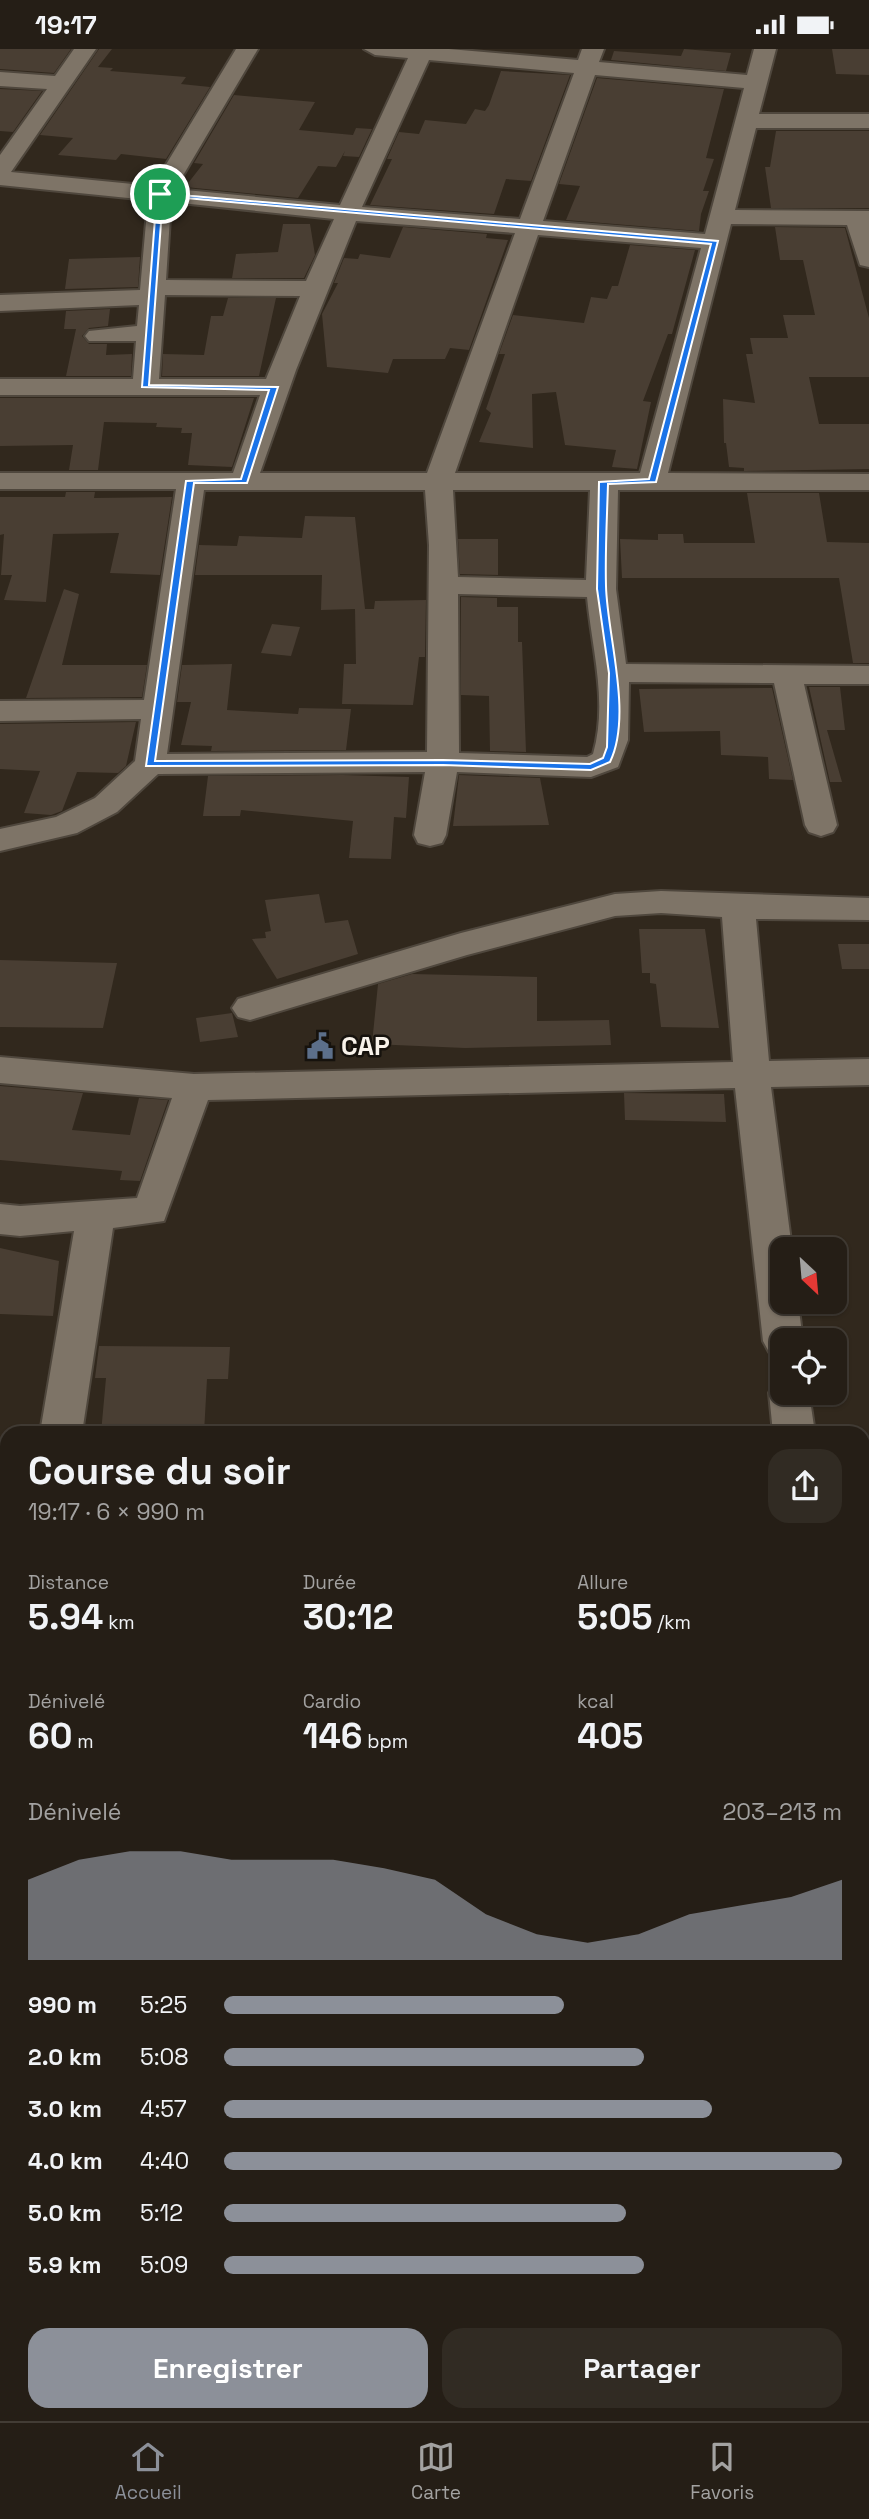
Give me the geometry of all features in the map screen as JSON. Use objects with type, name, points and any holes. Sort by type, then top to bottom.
[{"type":"street","points":[[0,172],[85,49]]},
{"type":"street","points":[[145,387],[160,194],[189,150],[247,49]]},
{"type":"street","points":[[375,49],[590,58],[756,82]]},
{"type":"street","points":[[652,482],[765,49]]},
{"type":"street","points":[[244,481],[274,387],[314,289],[346,213],[422,51]]},
{"type":"street","points":[[430,835],[443,762],[442,585],[438,481],[590,58]]},
{"type":"street","points":[[0,79],[62,83]]},
{"type":"street","points":[[746,121],[869,121]]},
{"type":"street","points":[[0,178],[346,213],[715,242]]},
{"type":"street","points":[[721,217],[863,218],[869,260]]},
{"type":"street","points":[[0,303],[153,292],[314,289]]},
{"type":"street","points":[[97,335],[149,334]]},
{"type":"street","points":[[0,387],[274,387]]},
{"type":"street","points":[[0,481],[869,482]]},
{"type":"street","points":[[0,840],[65,826],[106,805],[150,764],[191,481]]},
{"type":"street","points":[[150,764],[443,762],[591,767],[607,759],[612,747],[614,673],[601,589],[604,482]]},
{"type":"street","points":[[442,585],[601,589]]},
{"type":"street","points":[[614,673],[869,675]]},
{"type":"street","points":[[787,674],[821,825]]},
{"type":"street","points":[[0,711],[158,709]]},
{"type":"street","points":[[250,1008],[461,945],[615,905],[662,902],[737,907],[869,909]]},
{"type":"street","points":[[737,907],[752,1076],[781,1328]]},
{"type":"street","points":[[0,1070],[194,1087],[869,1072]]},
{"type":"street","points":[[0,1219],[144,1213],[155,1206],[194,1087]]},
{"type":"street","points":[[62,1426],[96,1215]]},
{"type":"street","points":[[790,1405],[793,1426]]},
{"type":"building","points":[[0,49],[71,49],[54,73],[0,69]]},
{"type":"building","points":[[99,49],[112,49],[98,67],[113,68],[110,71],[186,77],[181,84],[210,87],[166,159],[121,154],[116,160],[58,155],[73,138],[40,135]]},
{"type":"building","points":[[684,49],[731,53],[726,71],[611,60],[614,51],[681,56]]},
{"type":"building","points":[[832,49],[869,49],[869,75],[836,74]]},
{"type":"building","points":[[501,71],[570,75],[531,181],[506,179],[494,214],[370,205],[392,159],[387,159],[399,132],[419,134],[425,120],[466,124],[475,109],[485,111],[489,105]]},
{"type":"building","points":[[597,78],[724,89],[706,158],[714,159],[703,191],[709,191],[701,214],[699,231],[566,220],[580,186],[559,184]]},
{"type":"building","points":[[0,89],[42,91],[13,132],[0,131]]},
{"type":"building","points":[[234,95],[315,102],[299,130],[353,135],[356,128],[372,129],[359,157],[343,156],[345,151],[336,167],[318,166],[298,198],[185,187],[203,164],[194,163]]},
{"type":"building","points":[[776,131],[869,131],[869,208],[771,208],[765,167],[770,167]]},
{"type":"building","points":[[283,224],[310,224],[315,255],[304,278],[232,278],[236,254],[278,252]]},
{"type":"building","points":[[403,227],[487,234],[486,238],[508,240],[469,350],[450,348],[445,359],[393,359],[388,373],[327,367],[322,314],[338,283],[334,283],[344,258],[358,259],[360,254],[390,258]]},
{"type":"building","points":[[775,227],[845,228],[869,318],[869,377],[809,377],[819,424],[869,424],[869,469],[744,471],[744,468],[729,467],[724,443],[723,399],[755,403],[746,354],[753,354],[750,338],[788,338],[783,315],[815,315],[803,260],[780,260]]},
{"type":"building","points":[[630,245],[695,250],[672,334],[668,334],[643,401],[651,402],[637,469],[612,467],[616,450],[565,445],[556,392],[532,394],[533,448],[479,442],[491,413],[486,409],[505,354],[499,354],[513,315],[584,323],[591,297],[607,299],[612,286],[618,286]]},
{"type":"building","points":[[140,257],[138,287],[65,289],[69,259]]},
{"type":"building","points":[[228,298],[276,298],[259,376],[162,376],[163,354],[204,355],[211,316],[223,316]]},
{"type":"building","points":[[110,309],[108,326],[89,328],[82,336],[89,344],[107,344],[106,355],[132,354],[131,376],[66,376],[76,329],[64,329],[66,311]]},
{"type":"building","points":[[0,398],[254,398],[232,467],[188,465],[192,433],[181,433],[182,428],[156,427],[157,423],[104,422],[98,470],[69,470],[73,445],[0,446]]},
{"type":"building","points":[[66,492],[95,492],[94,498],[172,497],[160,575],[110,573],[119,533],[53,534],[46,602],[4,600],[12,575],[1,575],[4,534],[0,535],[0,497],[65,497]]},
{"type":"building","points":[[747,493],[819,493],[827,542],[869,543],[869,663],[853,663],[839,578],[622,578],[620,539],[658,540],[658,534],[683,534],[684,543],[755,543]]},
{"type":"building","points":[[305,516],[355,517],[365,609],[374,609],[375,601],[426,600],[425,657],[419,657],[413,705],[342,704],[344,664],[356,664],[355,609],[321,610],[322,575],[195,575],[199,545],[237,546],[239,536],[302,538]]},
{"type":"building","points":[[458,539],[498,539],[498,575],[460,574]]},
{"type":"building","points":[[64,589],[79,594],[62,665],[147,665],[142,697],[26,698]]},
{"type":"building","points":[[461,597],[497,598],[497,607],[518,607],[526,752],[490,751],[489,696],[461,695]]},
{"type":"building","points":[[272,624],[300,627],[291,656],[261,653]]},
{"type":"building","points":[[232,664],[227,710],[298,714],[299,708],[351,709],[346,750],[211,751],[212,746],[181,745],[191,702],[177,702],[182,665]]},
{"type":"building","points":[[809,687],[840,687],[845,730],[827,730],[842,782],[830,782]]},
{"type":"building","points":[[772,688],[793,780],[769,779],[768,757],[721,755],[720,731],[644,732],[639,689]]},
{"type":"building","points":[[136,722],[126,766],[118,773],[77,772],[62,811],[51,815],[24,813],[40,771],[0,769],[0,724]]},
{"type":"building","points":[[459,775],[540,778],[549,825],[453,826]]},
{"type":"building","points":[[208,776],[409,777],[406,818],[394,817],[391,859],[349,858],[353,821],[241,810],[240,816],[203,816]]},
{"type":"building","points":[[319,894],[325,923],[348,920],[358,954],[277,979],[252,939],[266,938],[265,932],[271,931],[265,900]]},
{"type":"building","points":[[639,929],[705,929],[719,1028],[661,1027],[656,984],[650,983],[650,973],[642,973]]},
{"type":"building","points":[[838,944],[869,944],[869,969],[842,969]]},
{"type":"building","points":[[0,960],[117,963],[103,1028],[0,1027]]},
{"type":"building","points":[[412,974],[537,977],[537,1021],[609,1020],[611,1045],[465,1048],[372,1044],[378,984]]},
{"type":"building","points":[[232,1013],[238,1037],[200,1042],[196,1018]]},
{"type":"building","points":[[0,1086],[83,1093],[72,1130],[130,1135],[139,1098],[168,1100],[140,1181],[120,1180],[122,1171],[0,1160]]},
{"type":"building","points":[[624,1093],[724,1094],[726,1122],[625,1120]]},
{"type":"building","points":[[0,1248],[59,1261],[53,1316],[0,1314]]},
{"type":"building","points":[[99,1346],[230,1347],[228,1379],[207,1379],[204,1426],[102,1426],[106,1378],[95,1378]]},
{"type":"place","name":"CAP","points":[[320,1046]]},
{"type":"route","points":[[160,194],[346,213],[715,242],[652,482],[604,482],[601,589],[614,673],[612,747],[607,759],[591,767],[443,762],[150,764],[191,481],[244,481],[274,387],[145,387],[160,194]]}]
